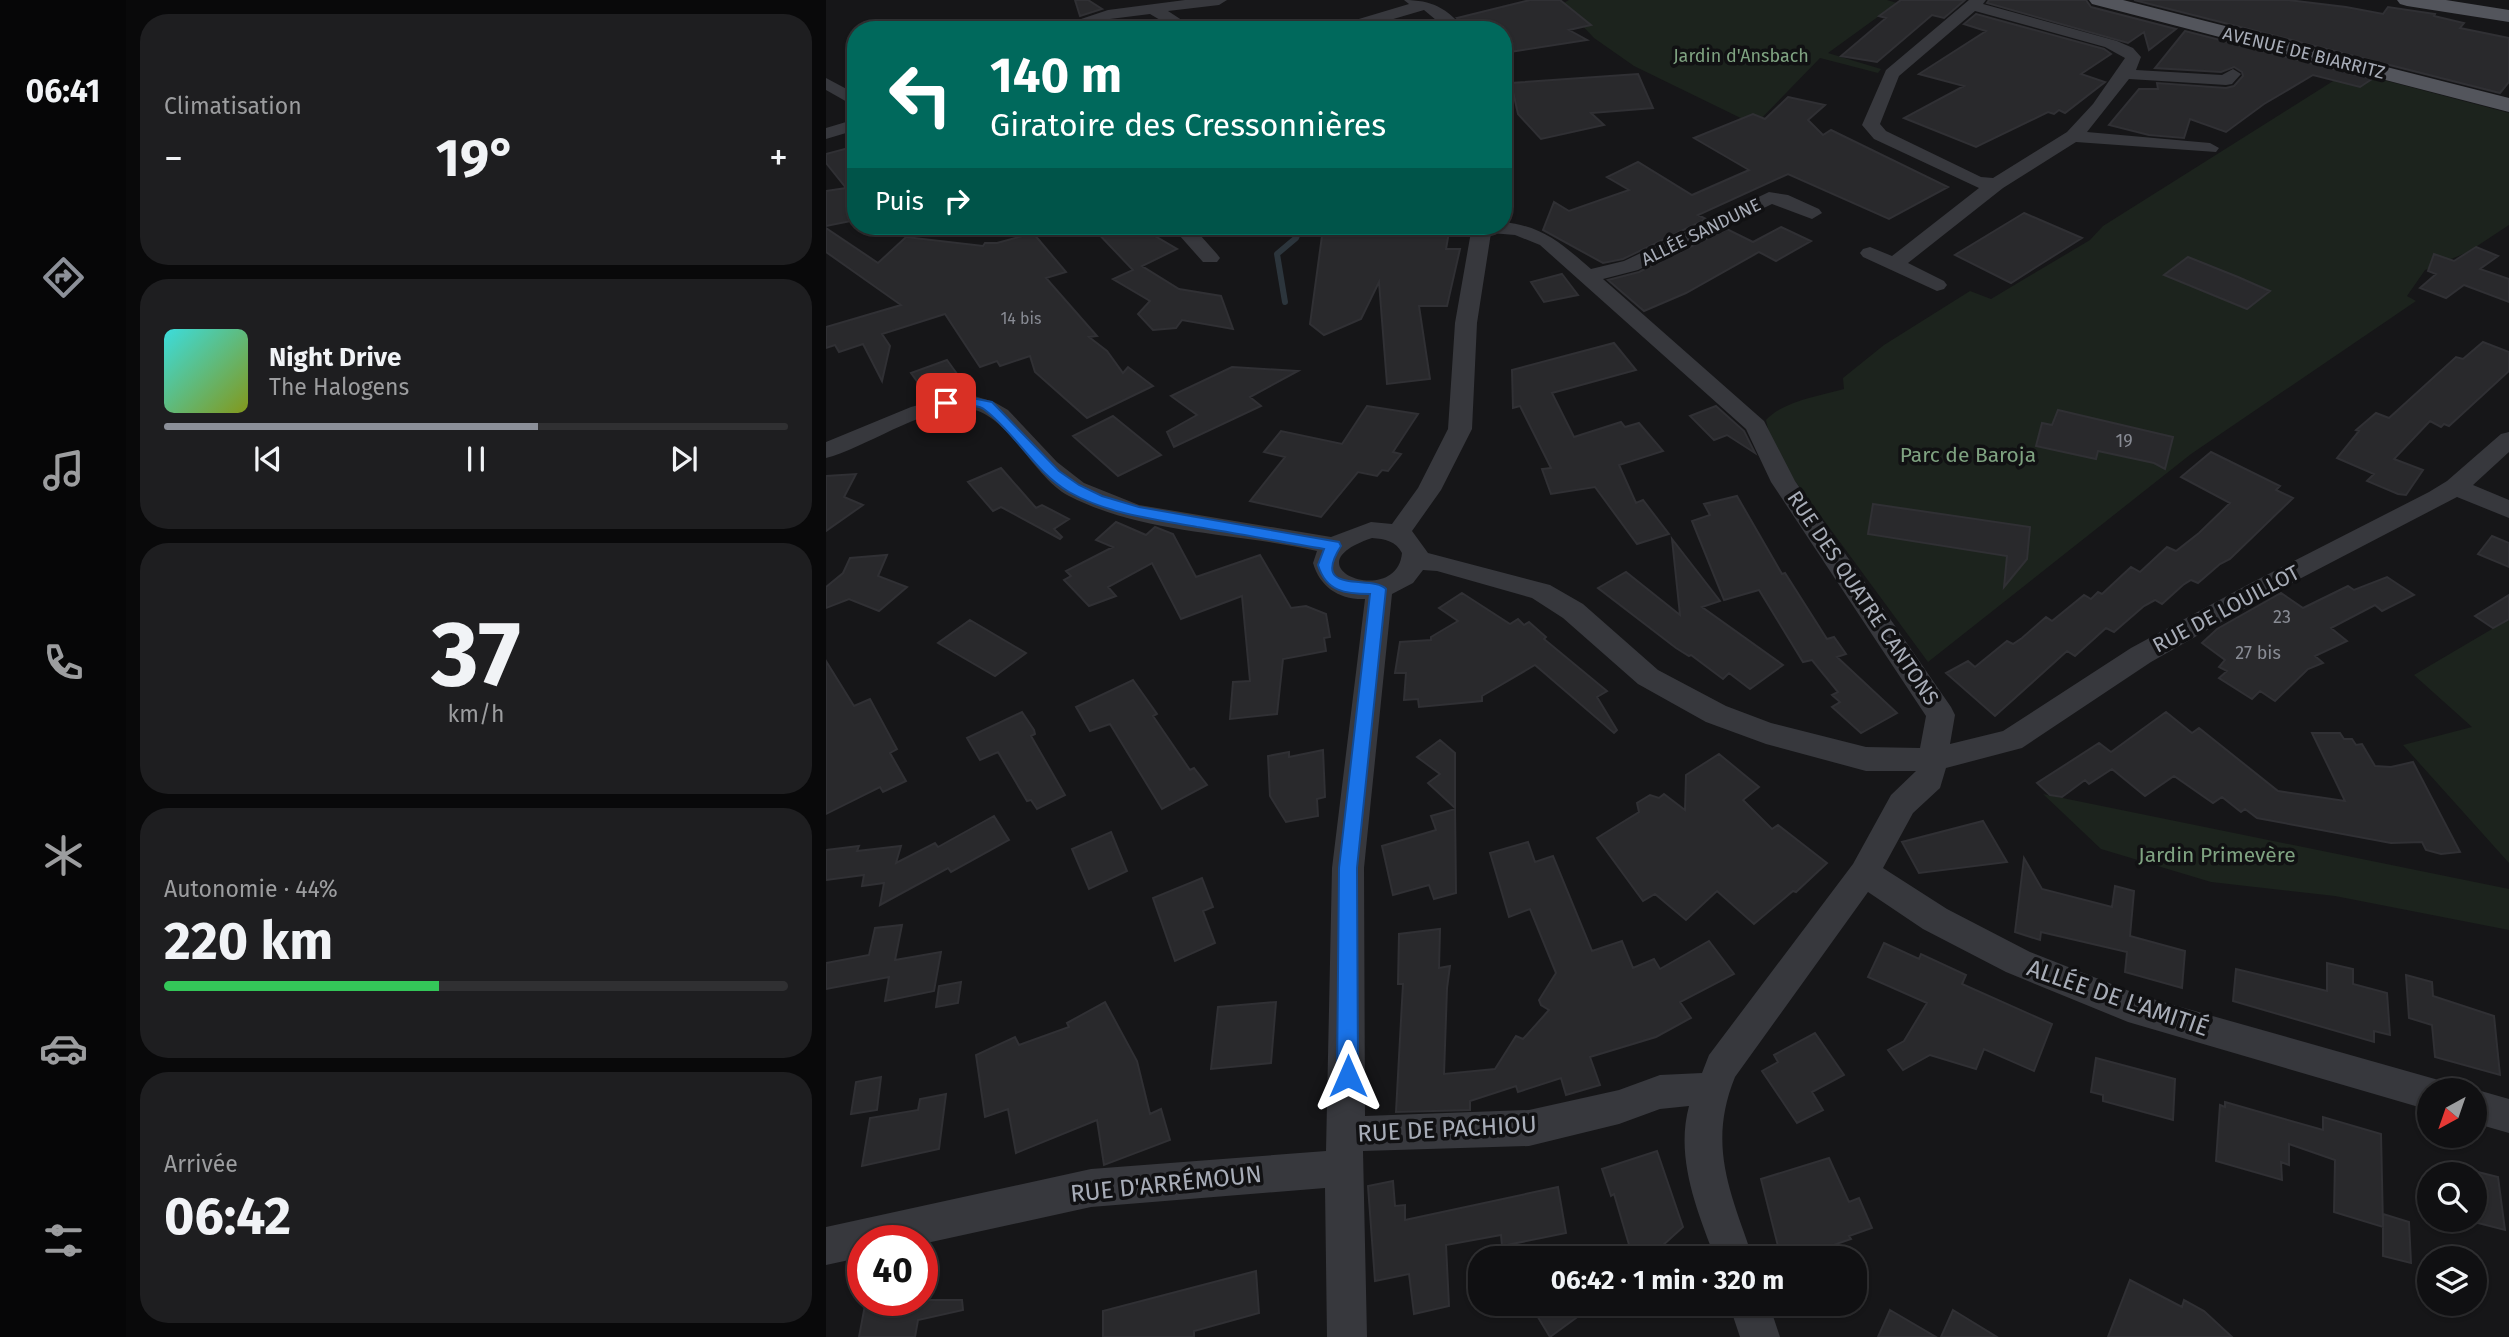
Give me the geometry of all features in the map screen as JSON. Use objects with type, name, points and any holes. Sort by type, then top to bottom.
[{"type":"main road","name":"AVENUE DE BIARRITZ","points":[[2099,0],[2509,105]]},
{"type":"main road","points":[[2407,0],[2509,16]]},
{"type":"street","points":[[1089,21],[1219,0]]},
{"type":"street","points":[[1364,21],[1419,2],[1449,21]]},
{"type":"street","points":[[1894,264],[1996,184],[2073,136],[2126,74],[2133,57],[2127,51],[1969,7],[1892,74],[1871,125],[1880,135],[1977,182],[1996,184]]},
{"type":"street","points":[[1153,9],[1174,21]]},
{"type":"street","points":[[2126,74],[2226,80],[2233,74]]},
{"type":"street","points":[[826,83],[847,97]]},
{"type":"street","points":[[826,134],[847,128]]},
{"type":"street","points":[[2073,136],[2210,148]]},
{"type":"street","name":"ALLÉE SANDUNE","points":[[1588,276],[1631,266],[1769,198],[1781,199],[1812,214]]},
{"type":"street","name":"RUE DES QUATRE CANTONS","points":[[1512,228],[1525,230],[1547,241],[1739,408],[1756,426],[1783,482],[1941,715],[1928,780],[1902,804],[1864,873],[1722,1068],[1712,1091],[1704,1118],[1703,1145],[1710,1189],[1730,1246]]},
{"type":"street","points":[[1189,235],[1210,258]]},
{"type":"street","points":[[1398,533],[1429,490],[1460,429],[1466,323],[1481,235]]},
{"type":"street","points":[[1870,253],[1937,285]]},
{"type":"street","points":[[826,451],[946,403],[967,401],[987,405],[1054,474],[1097,499],[1137,512],[1334,546]]},
{"type":"street","name":"RUE DE LOUILLOT","points":[[1415,561],[1437,562],[1541,591],[1573,611],[1648,677],[1716,714],[1766,733],[1866,759],[1933,760],[2012,740],[2141,655],[2455,487],[2509,439]]},
{"type":"street","points":[[2455,487],[2509,510]]},
{"type":"street","points":[[1371,530],[1398,533],[1413,545],[1415,561],[1403,578],[1378,589],[1348,589],[1328,575],[1325,565],[1327,555],[1334,546],[1350,535],[1371,530]]},
{"type":"street","points":[[1347,1337],[1344,1151],[1348,868],[1378,589]]},
{"type":"street","name":"ALLÉE DE L'AMITIÉ","points":[[1864,873],[1935,919],[2018,962],[2140,1011],[2417,1090]]},
{"type":"street","name":"RUE DE PACHIOU","points":[[1344,1151],[1529,1128],[1619,1107],[1660,1092],[1689,1089],[1712,1091]]},
{"type":"street","points":[[2487,1109],[2509,1115]]},
{"type":"street","name":"RUE D'ARRÉMOUN","points":[[826,1247],[1091,1188],[1344,1151]]},
{"type":"street","points":[[1753,1316],[1760,1337]]},
{"type":"green space","name":"Jardin d'Ansbach","points":[[1569,0],[1887,0],[1897,3],[1828,53],[1881,69],[1878,73],[1820,58],[1755,125],[1634,66],[1594,38],[1562,4]]},
{"type":"green space","name":"Parc de Baroja","points":[[2349,71],[2509,113],[2509,225],[2468,252],[2425,270],[2407,296],[2416,301],[2191,454],[1928,662],[1773,451],[1766,420],[1792,404],[1844,389],[1843,378],[1884,345],[1970,291],[1991,299],[2090,240],[2103,226]]},
{"type":"green space","points":[[2509,619],[2509,863],[2403,745],[2472,727],[2414,675]]},
{"type":"green space","name":"Jardin Primevère","points":[[2043,794],[2509,889],[2509,930],[2335,896],[2211,882],[2101,849]]},
{"type":"building","points":[[1075,0],[1088,0],[1102,9],[1080,16]]},
{"type":"building","points":[[1530,0],[1560,0],[1591,25],[1569,30],[1587,40],[1512,52],[1512,21],[1461,21],[1457,18]]},
{"type":"building","points":[[1901,0],[1965,0],[1944,18],[1932,15],[1877,62],[1841,56],[1886,18],[1879,16]]},
{"type":"building","points":[[1989,0],[2086,0],[2091,7],[2176,29],[2149,50],[2144,32],[2128,43],[1987,3]]},
{"type":"building","points":[[2134,0],[2288,0],[2383,14],[2388,7],[2435,14],[2434,16],[2464,23],[2460,28],[2509,38],[2509,82],[2500,93]]},
{"type":"building","points":[[1976,14],[2104,49],[2111,54],[2081,74],[2105,82],[2065,113],[2059,110],[2054,114],[2048,112],[1976,147],[1904,118],[1964,86],[1919,74],[1986,31],[1964,24]]},
{"type":"building","points":[[2185,31],[2372,79],[2360,87],[2313,75],[2264,104],[2226,132],[2190,119],[2184,138],[2149,135],[2109,125],[2139,89],[2158,89],[2157,83],[2226,88],[2234,86],[2243,76],[2242,72],[2234,67],[2221,72],[2155,68]]},
{"type":"building","points":[[1638,74],[1653,108],[1591,113],[1604,125],[1541,139],[1518,114],[1512,83]]},
{"type":"building","points":[[1788,97],[1825,105],[1808,120],[1823,135],[1831,130],[1948,187],[1889,219],[1788,174],[1698,215],[1706,219],[1623,259],[1603,263],[1543,230],[1554,202],[1569,211],[1629,190],[1607,177],[1638,162],[1692,195],[1749,170],[1694,138],[1753,114],[1765,119]]},
{"type":"building","points":[[847,148],[847,222],[826,226],[826,191],[846,188],[826,163],[826,154]]},
{"type":"building","points":[[2024,213],[2082,238],[2011,283],[1955,255]]},
{"type":"building","points":[[1781,227],[1811,241],[1776,261],[1759,252],[1686,293],[1644,311],[1608,280],[1639,272],[1727,229],[1753,242]]},
{"type":"building","points":[[826,228],[878,263],[906,237],[983,246],[985,243],[1035,235],[1066,272],[1046,278],[1097,336],[1089,337],[1107,351],[1123,373],[1128,367],[1153,386],[1087,418],[1035,372],[1030,356],[1000,366],[997,361],[980,367],[945,314],[882,334],[890,346],[882,381],[863,344],[839,352],[835,345],[826,348],[826,327],[901,305],[826,252]]},
{"type":"building","points":[[1100,235],[1153,235],[1177,249],[1142,266],[1179,289],[1221,296],[1233,329],[1182,320],[1176,328],[1153,330],[1138,314],[1150,301],[1113,279],[1133,270]]},
{"type":"building","points":[[1448,235],[1446,249],[1460,249],[1447,306],[1419,306],[1430,379],[1387,384],[1379,282],[1361,319],[1324,335],[1310,324],[1322,236]]},
{"type":"building","points":[[2476,247],[2498,256],[2480,269],[2509,279],[2509,302],[2464,285],[2446,298],[2420,288],[2436,274],[2428,271],[2434,254],[2454,261]]},
{"type":"building","points":[[2188,257],[2270,291],[2247,309],[2164,275]]},
{"type":"building","points":[[1562,274],[1578,295],[1544,302],[1531,282]]},
{"type":"building","points":[[2483,342],[2509,352],[2509,371],[2449,426],[2444,424],[2441,427],[2430,421],[2394,459],[2423,470],[2406,495],[2367,481],[2374,474],[2337,458],[2359,431],[2356,430],[2376,413],[2389,418],[2456,357],[2463,359]]},
{"type":"building","points":[[1614,343],[1636,370],[1552,393],[1574,437],[1621,422],[1625,427],[1639,423],[1663,451],[1619,465],[1636,503],[1643,500],[1669,534],[1637,544],[1595,487],[1551,494],[1542,469],[1551,468],[1520,406],[1513,408],[1512,370]]},
{"type":"building","points":[[947,360],[960,378],[924,391],[911,373]]},
{"type":"building","points":[[1232,367],[1298,371],[1250,397],[1261,406],[1174,447],[1167,432],[1197,415],[1171,396]]},
{"type":"building","points":[[1367,406],[1418,414],[1393,452],[1401,454],[1388,471],[1382,470],[1377,476],[1358,472],[1321,517],[1250,501],[1285,457],[1264,452],[1281,431],[1342,444]]},
{"type":"building","points":[[1716,406],[1744,431],[1755,453],[1727,435],[1714,440],[1690,416]]},
{"type":"building","points":[[2058,410],[2173,437],[2165,469],[2154,463],[2098,451],[2096,459],[2036,446],[2042,423],[2052,425]]},
{"type":"building","points":[[1113,416],[1161,455],[1118,476],[1073,436]]},
{"type":"building","points":[[2211,452],[2280,486],[2276,490],[2293,498],[2230,559],[2198,583],[2191,580],[2183,585],[2162,604],[2155,600],[2144,606],[2114,632],[2106,628],[2075,656],[2067,651],[1995,716],[1946,673],[1968,661],[1975,667],[2007,641],[2013,644],[2022,638],[2046,617],[2052,621],[2084,595],[2091,599],[2098,592],[2102,594],[2131,567],[2140,572],[2167,547],[2176,551],[2199,533],[2230,503],[2181,477]]},
{"type":"building","points":[[1001,468],[1036,508],[1042,505],[1069,519],[1054,529],[1062,537],[1060,539],[1001,507],[993,511],[968,482]]},
{"type":"building","points":[[856,474],[844,497],[863,505],[826,531],[826,476]]},
{"type":"building","points":[[1737,496],[1782,574],[1785,573],[1827,639],[1834,637],[1846,654],[1837,657],[1897,713],[1861,733],[1832,707],[1840,702],[1832,695],[1838,692],[1812,660],[1803,662],[1759,590],[1724,600],[1692,521],[1710,515],[1704,504]]},
{"type":"building","points":[[1873,504],[2030,527],[2027,559],[2004,587],[2007,556],[1868,534]]},
{"type":"building","points":[[1116,522],[1146,535],[1155,527],[1173,534],[1196,577],[1260,555],[1291,608],[1306,606],[1326,614],[1330,637],[1324,638],[1326,651],[1283,659],[1277,714],[1230,719],[1233,682],[1250,681],[1242,596],[1181,619],[1152,563],[1108,587],[1116,596],[1089,606],[1064,580],[1071,576],[1066,571],[1113,547],[1096,540]]},
{"type":"building","points":[[2492,536],[2509,543],[2509,567],[2478,554]]},
{"type":"building","points":[[1672,539],[1720,601],[1702,607],[1783,665],[1750,689],[1729,673],[1723,679],[1691,655],[1676,648],[1598,588],[1626,572],[1680,615]]},
{"type":"building","points":[[887,555],[878,576],[907,587],[879,611],[849,599],[826,608],[826,587],[843,573],[850,558]]},
{"type":"building","points":[[2387,577],[2414,595],[2382,611],[2375,605],[2331,628],[2347,641],[2315,656],[2323,663],[2308,669],[2275,701],[2260,691],[2252,699],[2219,678],[2227,671],[2219,667],[2225,660],[2202,643],[2217,629],[2281,593],[2303,608],[2348,586],[2354,590]]},
{"type":"building","points":[[1462,593],[1510,624],[1518,619],[1524,625],[1529,622],[1546,637],[1544,639],[1607,691],[1597,697],[1617,730],[1614,733],[1535,665],[1482,696],[1482,701],[1419,707],[1418,699],[1404,700],[1406,673],[1395,673],[1400,642],[1431,640],[1431,637],[1458,621],[1439,608]]},
{"type":"building","points":[[2509,595],[2509,619],[2493,628],[2475,616]]},
{"type":"building","points":[[970,620],[1026,653],[995,676],[938,643]]},
{"type":"building","points":[[826,661],[854,706],[870,699],[897,749],[890,753],[906,781],[883,792],[880,787],[826,814]]},
{"type":"building","points":[[1133,680],[1157,714],[1153,716],[1190,770],[1194,768],[1207,785],[1162,809],[1110,724],[1090,731],[1076,707]]},
{"type":"building","points":[[1022,712],[1034,730],[1035,734],[1031,736],[1065,795],[1037,809],[1031,800],[1027,801],[998,752],[980,760],[967,738]]},
{"type":"building","points":[[2166,712],[2192,733],[2199,728],[2278,791],[2345,801],[2312,733],[2340,733],[2344,739],[2352,739],[2356,745],[2362,744],[2375,766],[2391,767],[2413,762],[2460,852],[2441,854],[2426,850],[2422,842],[2391,843],[2257,818],[2245,809],[2241,812],[2222,797],[2213,803],[2174,776],[2145,796],[2112,769],[2089,784],[2085,780],[2062,797],[2050,795],[2037,783],[2099,743],[2111,752]]},
{"type":"building","points":[[1440,740],[1455,753],[1455,808],[1428,783],[1440,774],[1417,757]]},
{"type":"building","points":[[1323,750],[1325,797],[1317,799],[1318,816],[1286,822],[1270,796],[1268,756],[1289,752],[1289,757]]},
{"type":"building","points":[[1719,754],[1759,787],[1743,800],[1772,829],[1778,825],[1827,863],[1796,892],[1793,891],[1754,924],[1717,891],[1686,920],[1655,894],[1643,901],[1597,838],[1639,812],[1637,803],[1650,795],[1659,798],[1664,794],[1685,810],[1686,775]]},
{"type":"building","points":[[1455,809],[1456,893],[1434,899],[1429,885],[1393,895],[1382,846],[1436,830],[1431,816]]},
{"type":"building","points":[[994,816],[1009,840],[951,872],[948,868],[880,905],[884,883],[862,886],[864,875],[826,880],[826,850],[859,846],[857,851],[901,846],[896,863],[935,843],[938,847]]},
{"type":"building","points":[[1983,821],[2007,862],[1919,873],[1902,842]]},
{"type":"building","points":[[1111,832],[1127,871],[1089,889],[1072,849]]},
{"type":"building","points":[[1528,842],[1535,862],[1553,856],[1592,951],[1622,941],[1633,968],[1654,959],[1660,969],[1709,941],[1734,974],[1680,1002],[1691,1018],[1656,1037],[1590,1057],[1600,1085],[1566,1095],[1561,1078],[1518,1092],[1516,1086],[1470,1101],[1470,1110],[1396,1112],[1403,984],[1398,984],[1399,934],[1440,929],[1439,968],[1450,966],[1444,1074],[1495,1069],[1516,1036],[1523,1039],[1549,1010],[1541,1005],[1539,1000],[1556,973],[1530,909],[1509,917],[1490,853]]},
{"type":"building","points":[[2024,858],[2042,889],[2112,907],[2115,886],[2134,891],[2130,936],[2185,951],[2182,988],[2125,972],[2127,952],[2041,932],[2040,940],[2015,932]]},
{"type":"building","points":[[1202,878],[1213,907],[1203,911],[1215,943],[1175,961],[1153,898]]},
{"type":"building","points":[[902,925],[895,960],[941,952],[934,991],[885,1001],[889,977],[826,989],[826,963],[869,955],[875,928]]},
{"type":"building","points":[[1884,943],[1919,959],[1921,954],[1966,975],[1962,984],[2052,1024],[2034,1071],[1984,1049],[1976,1069],[1930,1055],[1903,1070],[1888,1050],[1904,1041],[1927,1003],[1868,977]]},
{"type":"building","points":[[2327,963],[2353,969],[2353,984],[2387,993],[2390,1035],[2374,1031],[2374,1042],[2233,1001],[2236,969],[2327,991]]},
{"type":"building","points":[[2406,975],[2432,982],[2433,996],[2494,1016],[2500,1075],[2435,1057],[2432,1025],[2409,1018]]},
{"type":"building","points":[[961,982],[958,1003],[936,1007],[939,986]]},
{"type":"building","points":[[1105,1002],[1137,1061],[1150,1114],[1161,1109],[1170,1140],[1104,1165],[1097,1120],[1016,1153],[1008,1109],[985,1117],[976,1055],[1015,1037],[1019,1045],[1069,1027],[1067,1023]]},
{"type":"building","points":[[1276,1002],[1271,1063],[1211,1069],[1218,1007]]},
{"type":"building","points":[[1815,1033],[1844,1075],[1812,1092],[1823,1110],[1797,1123],[1762,1071],[1778,1062],[1774,1055]]},
{"type":"building","points":[[2096,1058],[2175,1079],[2173,1120],[2103,1101],[2103,1095],[2091,1092]]},
{"type":"building","points":[[881,1077],[877,1110],[851,1114],[856,1082]]},
{"type":"building","points":[[946,1094],[939,1149],[862,1166],[870,1118],[918,1110],[920,1099]]},
{"type":"building","points":[[2225,1102],[2323,1130],[2323,1117],[2381,1134],[2383,1227],[2334,1212],[2335,1160],[2289,1144],[2289,1165],[2281,1162],[2282,1180],[2216,1161],[2220,1105],[2225,1107]]},
{"type":"building","points":[[1657,1151],[1683,1227],[1662,1246],[1629,1246],[1614,1194],[1611,1196],[1602,1169]]},
{"type":"building","points":[[1829,1158],[1849,1202],[1859,1198],[1872,1228],[1831,1246],[1778,1246],[1761,1179]]},
{"type":"building","points":[[2487,1174],[2498,1177],[2505,1230],[2487,1225]]},
{"type":"building","points":[[1393,1181],[1395,1206],[1405,1205],[1405,1220],[1558,1187],[1566,1233],[1502,1246],[1501,1235],[1446,1245],[1449,1306],[1414,1314],[1409,1274],[1375,1281],[1368,1186]]},
{"type":"building","points":[[2383,1214],[2409,1222],[2411,1263],[2383,1256]]},
{"type":"building","points":[[1256,1271],[1259,1313],[1194,1331],[1194,1337],[1103,1337],[1103,1311]]},
{"type":"building","points":[[2130,1280],[2182,1307],[2184,1300],[2204,1311],[2232,1337],[2108,1337]]},
{"type":"building","points":[[938,1300],[962,1300],[963,1310],[938,1316]]},
{"type":"building","points":[[1890,1310],[1936,1337],[1878,1337]]},
{"type":"building","points":[[1953,1310],[1997,1337],[1941,1337]]},
{"type":"building","points":[[863,1316],[936,1316],[918,1320],[915,1337],[859,1337]]},
{"type":"building","points":[[1537,1316],[1579,1316],[1550,1337]]},
{"type":"waterway","points":[[1285,302],[1277,254],[1298,235]]},
{"type":"route","points":[[946,403],[967,401],[987,405],[999,414],[1054,474],[1097,499],[1137,512],[1334,546],[1327,555],[1325,565],[1328,575],[1336,583],[1348,589],[1378,589],[1348,868],[1348,1076]]}]
